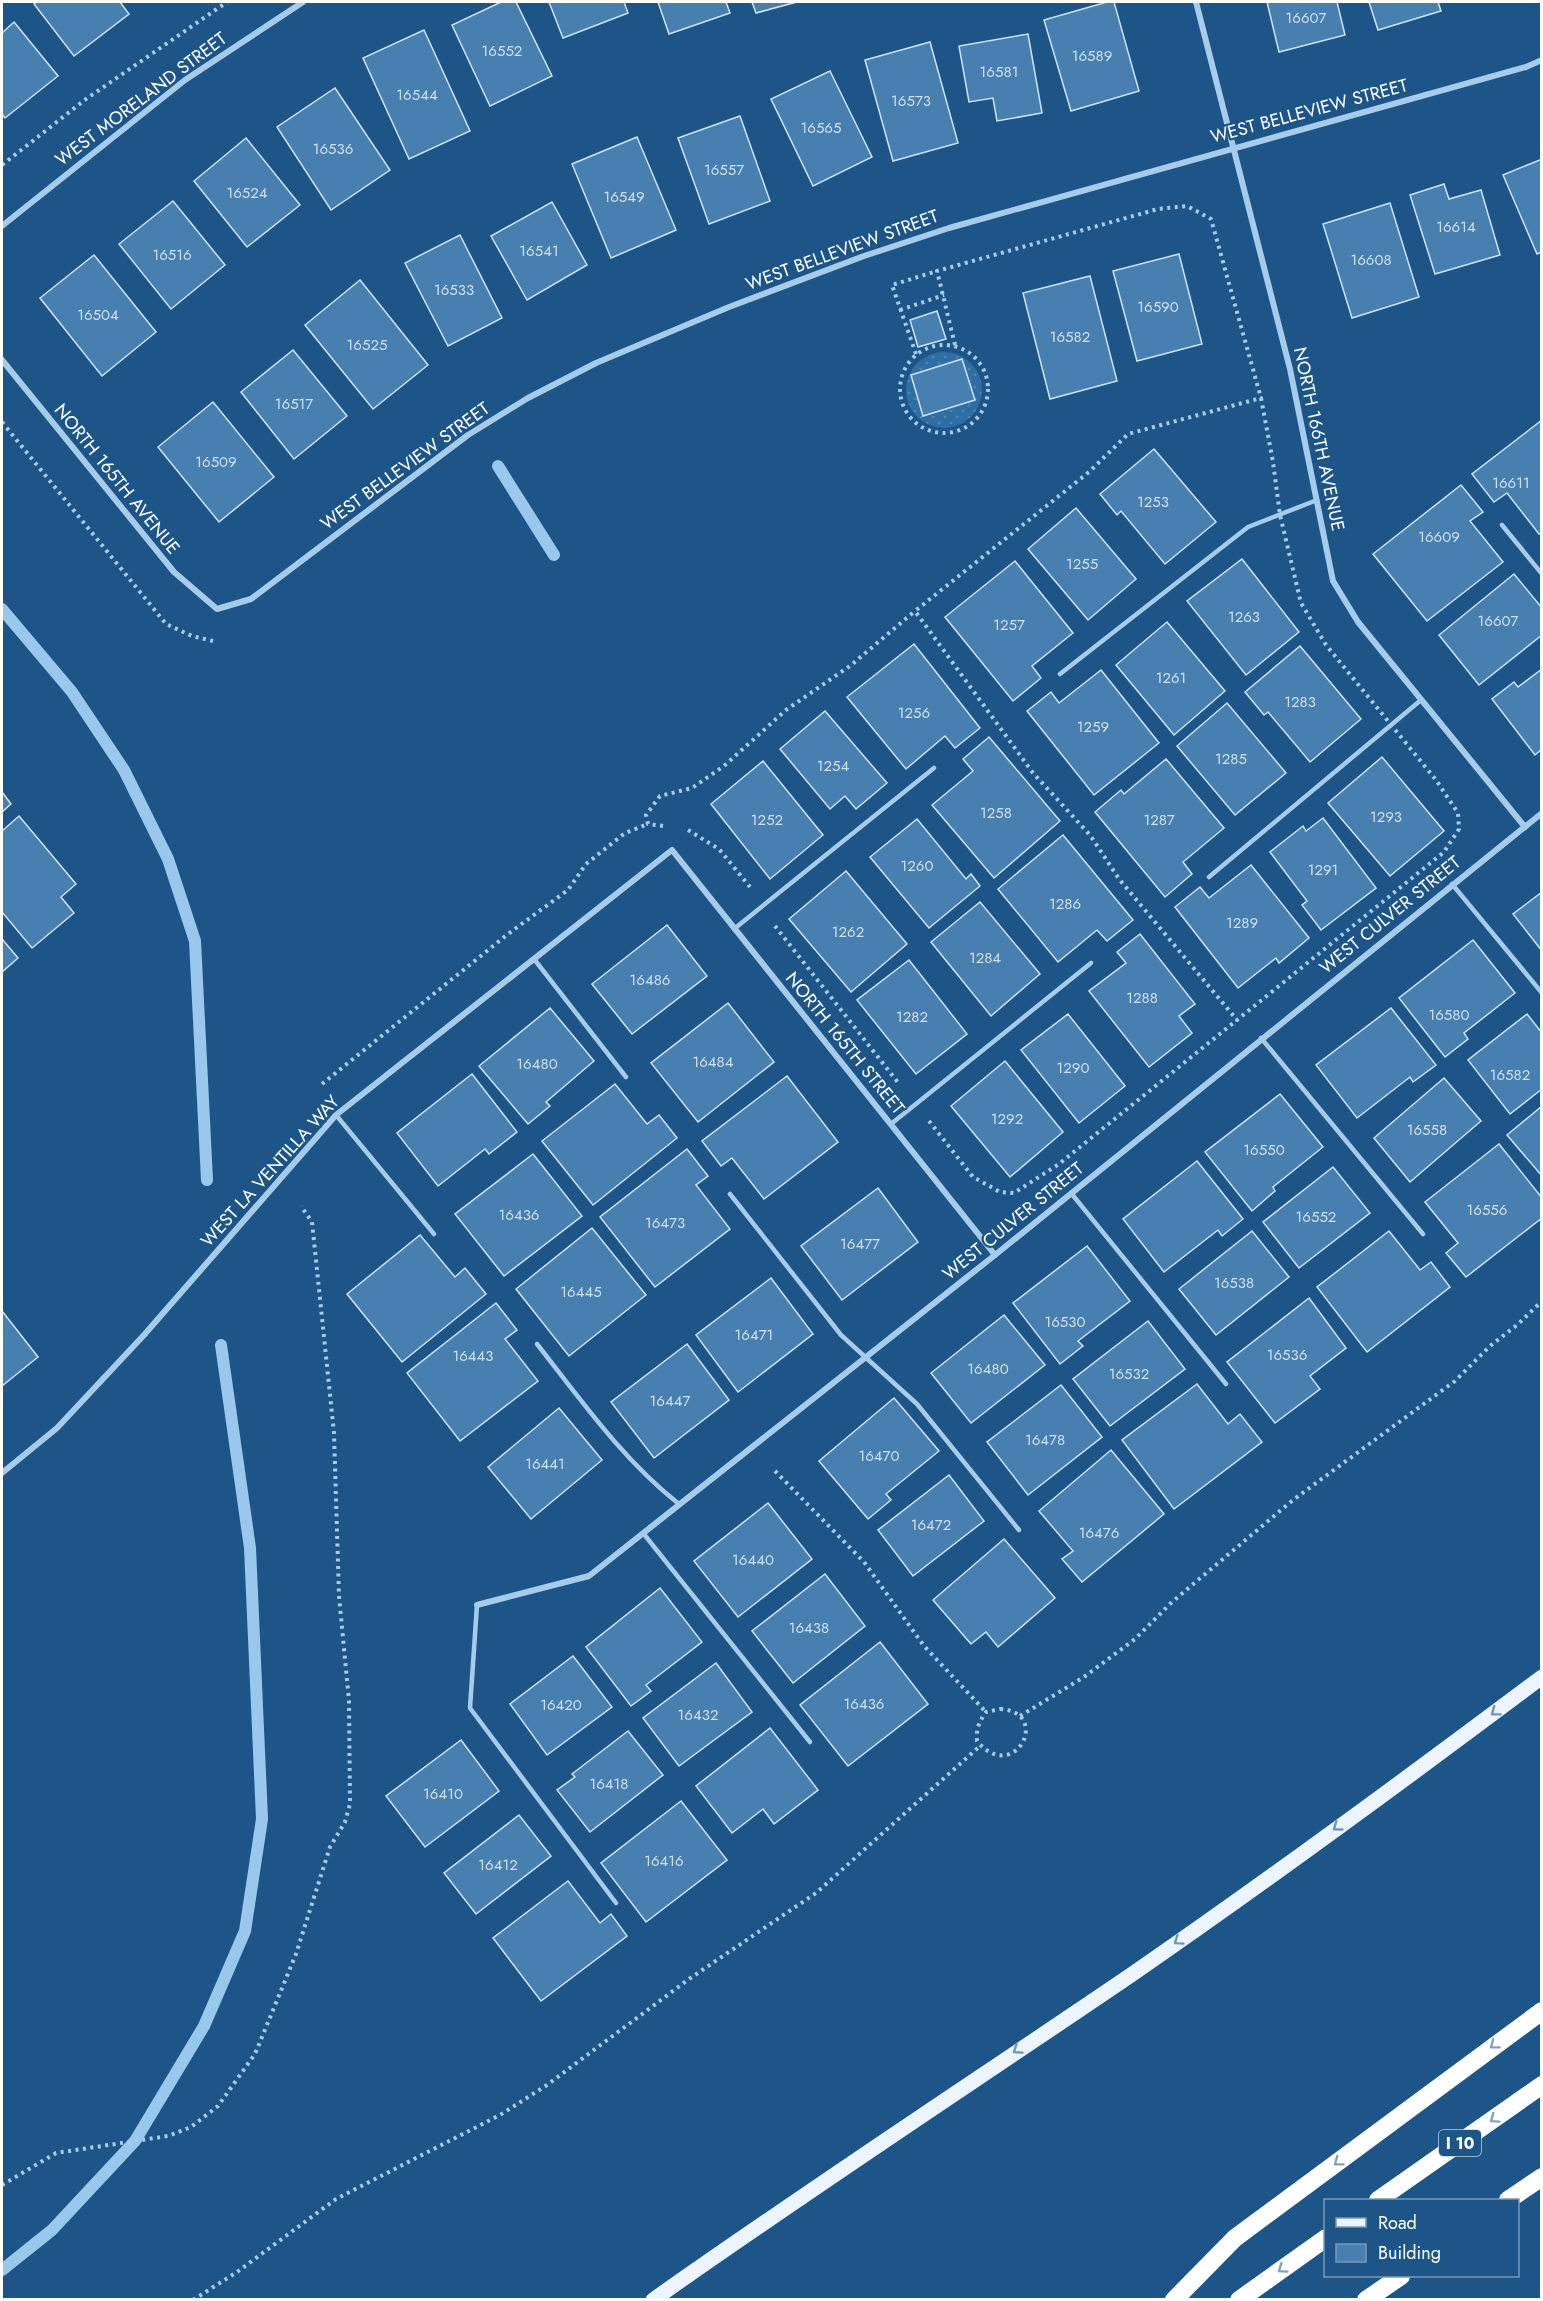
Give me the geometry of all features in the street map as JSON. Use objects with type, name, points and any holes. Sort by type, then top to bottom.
[{"type":"highway","points":[[1174,2300],[1235,2238],[1542,2011]]},
{"type":"highway","name":"I 10","points":[[1379,2199],[1542,2085]]},
{"type":"highway","points":[[1509,2199],[1542,2177]]},
{"type":"highway","points":[[1239,2300],[1324,2239]]},
{"type":"highway","points":[[1366,2300],[1400,2277]]},
{"type":"main road","points":[[653,2300],[1132,1974],[1319,1841],[1542,1677]]},
{"type":"street","name":"WEST MORELAND STREET","points":[[2,226],[185,80],[303,2]]},
{"type":"street","name":"NORTH 166TH AVENUE","points":[[1196,2],[1290,369],[1333,581],[1358,622],[1524,827]]},
{"type":"street","name":"WEST BELLEVIEW STREET","points":[[217,609],[251,600],[468,435],[528,398],[596,363],[729,307],[864,256],[949,228],[1526,67],[1542,60]]},
{"type":"street","name":"NORTH 165TH AVENUE","points":[[2,360],[174,572],[217,609]]},
{"type":"street","name":"WEST CULVER STREET","points":[[477,1605],[589,1576],[995,1255],[1542,813]]},
{"type":"street","name":"NORTH 165TH STREET","points":[[672,850],[995,1255]]},
{"type":"street","name":"WEST LA VENTILLA WAY","points":[[2,1473],[65,1419],[144,1335],[336,1115],[672,850]]},
{"type":"lane","points":[[1060,674],[1248,527],[1317,500]]},
{"type":"lane","points":[[1502,525],[1542,574]]},
{"type":"lane","points":[[1209,877],[1421,700]]},
{"type":"lane","points":[[734,929],[934,768]]},
{"type":"lane","points":[[1452,884],[1542,993]]},
{"type":"lane","points":[[534,959],[626,1077]]},
{"type":"lane","points":[[891,1124],[1091,963]]},
{"type":"lane","points":[[1261,1038],[1423,1234]]},
{"type":"lane","points":[[336,1115],[434,1234]]},
{"type":"lane","points":[[1071,1193],[1226,1384]]},
{"type":"lane","points":[[730,1194],[841,1335],[916,1404],[1019,1530]]},
{"type":"lane","points":[[537,1344],[607,1432],[654,1484],[679,1504]]},
{"type":"lane","points":[[643,1533],[810,1742]]},
{"type":"lane","points":[[477,1605],[470,1708],[616,1903]]},
{"type":"path","points":[[2,165],[86,99],[227,2]]},
{"type":"path","points":[[679,829],[690,830],[719,849],[748,883],[761,909],[973,1177],[1000,1192],[1014,1193],[1059,1164],[1444,852],[1459,830],[1458,813],[1442,788],[1326,645],[1301,603],[1280,515],[1261,398],[1211,219],[1187,206],[1158,209],[892,285],[916,354]]},
{"type":"path","points":[[937,271],[955,345]]},
{"type":"path","points":[[900,310],[944,295]]},
{"type":"path","points":[[935,345],[955,345],[969,351],[987,375],[989,390],[986,405],[979,417],[967,427],[954,433],[939,433],[924,429],[912,420],[903,408],[899,394],[900,379],[906,366],[916,354],[935,345]]},
{"type":"path","points":[[648,824],[646,815],[660,796],[692,788],[724,766],[786,710],[850,666],[1089,472],[1128,434],[1261,398]]},
{"type":"path","points":[[2,422],[166,624],[192,636],[213,641]]},
{"type":"path","points":[[915,611],[1034,773],[1090,835],[1119,879],[1237,1020]]},
{"type":"path","points":[[322,1084],[508,934],[568,890],[586,864],[625,833],[648,824],[669,827]]},
{"type":"path","points":[[2,2185],[56,2153],[168,2136],[191,2127],[218,2106],[255,2054],[296,1954],[330,1847],[345,1822],[350,1804],[349,1701],[339,1596],[334,1433],[312,1222],[301,1206]]},
{"type":"path","points":[[1020,1716],[1084,1677],[1135,1638],[1172,1602],[1293,1500],[1455,1381],[1490,1346],[1542,1301]]},
{"type":"path","points":[[775,1471],[864,1562],[924,1646],[986,1712]]},
{"type":"path","points":[[1010,1709],[1020,1716],[1026,1728],[1026,1739],[1018,1749],[1007,1756],[995,1755],[977,1741],[976,1732],[979,1722],[986,1712],[1010,1709]]},
{"type":"path","points":[[192,2300],[237,2271],[336,2199],[500,2115],[548,2085],[689,1979],[816,1893],[981,1745]]},
{"type":"shaded area","points":[[944,352],[959,355],[971,363],[979,375],[982,390],[979,405],[971,417],[959,425],[944,428],[929,425],[917,417],[909,405],[906,390],[909,375],[917,363],[929,355]]},
{"type":"building","points":[[37,2],[120,2],[129,14],[74,56],[34,4]]},
{"type":"building","points":[[501,2],[516,2],[552,76],[490,106],[452,25]]},
{"type":"building","points":[[549,2],[624,2],[628,13],[563,38]]},
{"type":"building","points":[[658,2],[726,2],[730,13],[669,34]]},
{"type":"building","points":[[752,2],[797,2],[756,13]]},
{"type":"building","points":[[1114,2],[1139,91],[1071,111],[1044,20]]},
{"type":"building","points":[[1267,2],[1337,2],[1345,35],[1279,52]]},
{"type":"building","points":[[1369,2],[1438,2],[1441,11],[1378,30]]},
{"type":"building","points":[[14,22],[58,76],[5,118],[2,114],[2,33]]},
{"type":"building","points":[[424,30],[470,131],[409,159],[363,58]]},
{"type":"building","points":[[1028,34],[1042,113],[997,121],[993,98],[969,102],[959,46]]},
{"type":"building","points":[[930,42],[958,143],[893,161],[865,60]]},
{"type":"building","points":[[830,71],[872,157],[813,186],[771,99]]},
{"type":"building","points":[[335,88],[390,170],[331,210],[277,127]]},
{"type":"building","points":[[740,116],[770,201],[709,224],[678,138]]},
{"type":"building","points":[[637,137],[676,230],[611,258],[572,164]]},
{"type":"building","points":[[246,138],[300,205],[247,247],[194,181]]},
{"type":"building","points":[[1542,159],[1542,252],[1537,254],[1503,175]]},
{"type":"building","points":[[1444,184],[1449,199],[1481,190],[1500,255],[1435,274],[1410,195]]},
{"type":"building","points":[[173,201],[225,265],[171,309],[119,244]]},
{"type":"building","points":[[552,202],[587,265],[527,300],[491,236]]},
{"type":"building","points":[[1390,203],[1419,297],[1352,318],[1323,224]]},
{"type":"building","points":[[460,235],[502,318],[448,346],[405,263]]},
{"type":"building","points":[[1179,254],[1202,344],[1137,361],[1113,271]]},
{"type":"building","points":[[94,255],[156,332],[102,376],[40,298]]},
{"type":"building","points":[[1090,276],[1117,381],[1050,399],[1023,293]]},
{"type":"building","points":[[360,280],[428,365],[373,409],[305,325]]},
{"type":"building","points":[[937,311],[946,339],[918,347],[910,320]]},
{"type":"building","points":[[293,350],[347,416],[294,459],[241,392]]},
{"type":"building","points":[[962,359],[975,400],[923,416],[911,375]]},
{"type":"building","points":[[213,402],[274,477],[219,522],[158,447]]},
{"type":"building","points":[[1542,420],[1542,532],[1539,534],[1507,493],[1494,502],[1472,474]]},
{"type":"building","points":[[1154,449],[1216,522],[1165,564],[1121,511],[1117,515],[1100,494]]},
{"type":"building","points":[[1461,485],[1483,512],[1470,521],[1503,562],[1427,621],[1373,554]]},
{"type":"building","points":[[1076,508],[1136,579],[1088,620],[1028,549]]},
{"type":"building","points":[[1242,559],[1299,632],[1246,675],[1187,601]]},
{"type":"building","points":[[1015,561],[1073,633],[1032,666],[1041,678],[1013,701],[945,617]]},
{"type":"building","points":[[1514,574],[1542,608],[1542,635],[1479,685],[1439,635]]},
{"type":"building","points":[[1167,622],[1225,691],[1174,735],[1116,665]]},
{"type":"building","points":[[914,644],[980,728],[955,748],[945,736],[906,769],[847,697]]},
{"type":"building","points":[[1300,646],[1361,719],[1310,762],[1268,712],[1264,715],[1245,692]]},
{"type":"building","points":[[1542,669],[1542,749],[1535,755],[1492,699],[1514,682],[1518,687]]},
{"type":"building","points":[[1101,670],[1159,743],[1094,795],[1027,711],[1051,692],[1059,703]]},
{"type":"building","points":[[1227,703],[1286,773],[1235,815],[1177,746]]},
{"type":"building","points":[[825,711],[887,783],[856,809],[845,796],[830,809],[780,749]]},
{"type":"building","points":[[989,737],[1060,821],[994,878],[932,805],[973,771],[963,759]]},
{"type":"building","points":[[1382,757],[1444,831],[1390,876],[1328,803]]},
{"type":"building","points":[[1166,759],[1224,828],[1183,862],[1192,874],[1165,897],[1095,812],[1121,790],[1124,794]]},
{"type":"building","points":[[763,761],[823,835],[770,879],[711,804]]},
{"type":"building","points":[[2,792],[11,804],[2,812]]},
{"type":"building","points":[[19,816],[76,884],[61,897],[74,913],[32,948],[2,912],[2,831]]},
{"type":"building","points":[[1323,818],[1376,888],[1321,930],[1302,905],[1307,901],[1270,852],[1303,826],[1306,831]]},
{"type":"building","points":[[917,819],[966,879],[971,874],[980,886],[929,928],[870,857]]},
{"type":"building","points":[[1063,835],[1133,920],[1107,941],[1097,930],[1058,962],[998,889]]},
{"type":"building","points":[[1251,865],[1309,938],[1279,963],[1276,958],[1238,988],[1175,907],[1200,887],[1209,898]]},
{"type":"building","points":[[846,871],[907,944],[851,992],[789,919]]},
{"type":"building","points":[[1542,892],[1542,951],[1513,914]]},
{"type":"building","points":[[980,902],[1040,974],[991,1016],[931,942]]},
{"type":"building","points":[[667,925],[707,976],[632,1034],[592,984]]},
{"type":"building","points":[[1140,934],[1195,1004],[1179,1016],[1192,1033],[1149,1067],[1089,991],[1126,963],[1117,952]]},
{"type":"building","points":[[2,939],[18,958],[2,972]]},
{"type":"building","points":[[1473,940],[1515,993],[1464,1033],[1468,1039],[1445,1057],[1399,998]]},
{"type":"building","points":[[909,960],[967,1034],[916,1074],[857,1000]]},
{"type":"building","points":[[728,1003],[774,1062],[698,1122],[651,1063]]},
{"type":"building","points":[[550,1008],[594,1061],[546,1102],[550,1106],[528,1124],[479,1066]]},
{"type":"building","points":[[1391,1008],[1436,1065],[1413,1082],[1410,1077],[1357,1118],[1316,1065]]},
{"type":"building","points":[[1068,1014],[1125,1086],[1079,1123],[1021,1050]]},
{"type":"building","points":[[1527,1014],[1542,1033],[1542,1089],[1510,1114],[1468,1060]]},
{"type":"building","points":[[1005,1061],[1063,1132],[1010,1177],[951,1106]]},
{"type":"building","points":[[472,1074],[517,1132],[489,1154],[485,1149],[438,1186],[397,1133]]},
{"type":"building","points":[[787,1076],[838,1142],[764,1199],[732,1158],[721,1166],[702,1141]]},
{"type":"building","points":[[1444,1078],[1481,1121],[1410,1182],[1374,1138]]},
{"type":"building","points":[[615,1084],[647,1124],[659,1115],[677,1138],[593,1205],[542,1141]]},
{"type":"building","points":[[1280,1094],[1323,1147],[1273,1187],[1275,1191],[1252,1211],[1205,1152]]},
{"type":"building","points":[[1542,1106],[1542,1176],[1507,1135]]},
{"type":"building","points":[[1499,1144],[1542,1198],[1542,1218],[1466,1277],[1446,1253],[1458,1243],[1425,1202]]},
{"type":"building","points":[[687,1149],[708,1176],[696,1185],[730,1229],[655,1287],[600,1217]]},
{"type":"building","points":[[533,1154],[582,1216],[504,1276],[455,1214]]},
{"type":"building","points":[[1197,1161],[1243,1219],[1222,1236],[1218,1230],[1164,1272],[1123,1219]]},
{"type":"building","points":[[1333,1167],[1370,1213],[1299,1268],[1263,1222]]},
{"type":"building","points":[[878,1188],[918,1242],[842,1300],[801,1246]]},
{"type":"building","points":[[592,1228],[646,1295],[569,1356],[516,1289]]},
{"type":"building","points":[[1252,1231],[1289,1277],[1216,1335],[1179,1289]]},
{"type":"building","points":[[1389,1231],[1420,1270],[1431,1262],[1450,1287],[1367,1352],[1317,1287]]},
{"type":"building","points":[[420,1235],[455,1277],[465,1268],[486,1294],[402,1362],[347,1294]]},
{"type":"building","points":[[1087,1246],[1130,1301],[1078,1341],[1083,1346],[1060,1364],[1013,1303]]},
{"type":"building","points":[[771,1278],[813,1334],[738,1392],[696,1335]]},
{"type":"building","points":[[1309,1298],[1346,1348],[1310,1376],[1320,1389],[1275,1423],[1227,1362]]},
{"type":"building","points":[[496,1303],[517,1330],[505,1339],[538,1381],[460,1441],[407,1373]]},
{"type":"building","points":[[2,1311],[38,1357],[2,1386]]},
{"type":"building","points":[[1004,1315],[1045,1365],[971,1423],[931,1373]]},
{"type":"building","points":[[1148,1321],[1185,1369],[1110,1426],[1073,1379]]},
{"type":"building","points":[[687,1344],[729,1400],[654,1458],[611,1402]]},
{"type":"building","points":[[1197,1384],[1228,1424],[1240,1414],[1262,1442],[1174,1509],[1122,1440]]},
{"type":"building","points":[[1061,1385],[1102,1437],[1028,1495],[987,1442]]},
{"type":"building","points":[[894,1398],[939,1451],[886,1494],[891,1500],[868,1519],[819,1461]]},
{"type":"building","points":[[559,1408],[602,1460],[531,1519],[488,1467]]},
{"type":"building","points":[[1111,1450],[1164,1514],[1082,1582],[1062,1559],[1073,1551],[1039,1511]]},
{"type":"building","points":[[949,1475],[984,1521],[913,1576],[878,1530]]},
{"type":"building","points":[[768,1503],[812,1559],[738,1617],[694,1561]]},
{"type":"building","points":[[1004,1539],[1055,1598],[998,1647],[986,1632],[971,1644],[933,1600]]},
{"type":"building","points":[[825,1574],[865,1626],[793,1683],[752,1631]]},
{"type":"building","points":[[660,1588],[702,1642],[646,1685],[651,1691],[631,1706],[586,1647]]},
{"type":"building","points":[[880,1642],[928,1704],[848,1766],[800,1705]]},
{"type":"building","points":[[573,1656],[612,1707],[547,1755],[510,1704]]},
{"type":"building","points":[[716,1663],[752,1712],[679,1766],[643,1718]]},
{"type":"building","points":[[770,1728],[818,1790],[774,1824],[763,1809],[732,1833],[696,1786]]},
{"type":"building","points":[[628,1731],[663,1775],[590,1832],[557,1790],[575,1777],[572,1774]]},
{"type":"building","points":[[461,1740],[499,1791],[425,1847],[386,1796]]},
{"type":"building","points":[[681,1801],[727,1860],[646,1922],[601,1863]]},
{"type":"building","points":[[519,1815],[551,1856],[476,1914],[444,1873]]},
{"type":"building","points":[[568,1881],[600,1923],[611,1914],[627,1936],[541,2001],[493,1938]]},
{"type":"waterway","points":[[498,466],[554,555]]},
{"type":"waterway","points":[[2,609],[72,692],[124,770],[168,859],[195,941],[207,1180]]},
{"type":"waterway","points":[[2,2270],[52,2230],[135,2141],[204,2026],[245,1931],[262,1819],[250,1548],[221,1345]]}]
